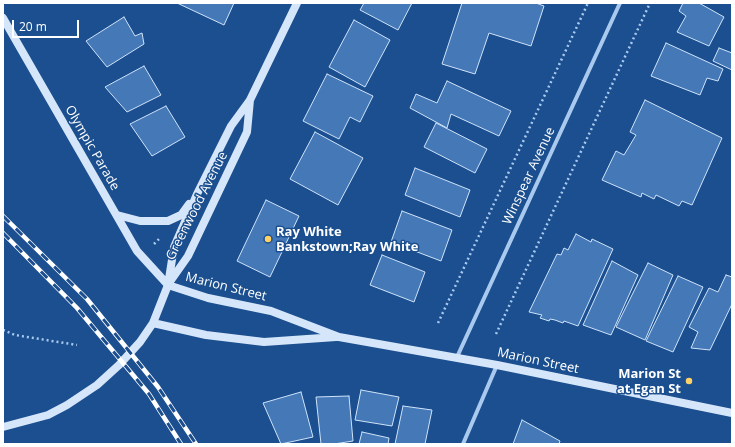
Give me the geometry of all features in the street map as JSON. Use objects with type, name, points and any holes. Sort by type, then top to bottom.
[{"type":"main road","name":"Greenwood Avenue","points":[[168,285],[174,248],[196,194],[231,126],[250,100],[297,3]]},
{"type":"main road","name":"Olympic Parade","points":[[3,18],[140,255],[168,285]]},
{"type":"main road","name":"Greenwood Avenue","points":[[168,285],[188,256],[247,132],[250,100]]},
{"type":"main road","points":[[117,215],[140,221],[168,221],[181,215],[196,194]]},
{"type":"main road","name":"Marion Street","points":[[3,427],[48,415],[67,405],[97,384],[119,366],[140,342],[153,323],[168,285],[208,298],[271,310],[339,337],[456,357],[732,413]]},
{"type":"main road","name":"Marion Street","points":[[153,323],[206,335],[264,342],[339,337]]},
{"type":"street","name":"Winspear Avenue","points":[[456,357],[620,3]]},
{"type":"street","points":[[463,444],[497,365]]},
{"type":"path","points":[[438,322],[588,3]]},
{"type":"path","points":[[496,334],[650,3]]},
{"type":"path","points":[[3,330],[15,335],[77,345]]},
{"type":"building","points":[[177,3],[234,3],[224,25]]},
{"type":"building","points":[[364,3],[412,3],[398,30],[360,10]]},
{"type":"building","points":[[462,3],[536,3],[544,6],[531,46],[489,33],[475,74],[442,64]]},
{"type":"building","points":[[683,3],[699,3],[724,17],[709,46],[677,32],[686,16],[679,11]]},
{"type":"building","points":[[124,17],[135,36],[142,33],[144,44],[107,67],[86,41]]},
{"type":"building","points":[[354,20],[390,40],[365,87],[329,67]]},
{"type":"building","points":[[666,43],[723,69],[718,81],[707,78],[700,95],[651,76]]},
{"type":"building","points":[[719,48],[732,53],[732,70],[713,61]]},
{"type":"building","points":[[144,66],[161,95],[127,112],[105,87]]},
{"type":"building","points":[[327,74],[373,96],[360,122],[350,117],[339,139],[303,121]]},
{"type":"building","points":[[447,81],[511,111],[499,136],[451,114],[447,128],[410,108],[416,94],[437,103]]},
{"type":"building","points":[[645,100],[722,138],[692,205],[682,201],[679,206],[656,195],[654,199],[642,193],[641,197],[602,180],[616,151],[624,155],[636,135],[630,132]]},
{"type":"building","points":[[166,106],[185,137],[152,156],[130,124]]},
{"type":"building","points":[[436,123],[487,149],[475,173],[424,147]]},
{"type":"building","points":[[315,132],[363,158],[338,205],[290,179]]},
{"type":"building","points":[[415,168],[470,190],[460,217],[405,195]]},
{"type":"building","name":"Ray White Bankstown;Ray White","points":[[266,200],[299,216],[270,277],[237,261]]},
{"type":"building","points":[[402,211],[452,230],[441,261],[391,242]]},
{"type":"building","points":[[576,234],[591,242],[592,239],[613,249],[578,326],[564,321],[563,323],[550,319],[549,321],[540,318],[542,315],[529,312],[557,254],[561,255],[564,248],[568,250]]},
{"type":"building","points":[[382,255],[425,272],[414,302],[370,285]]},
{"type":"building","points":[[612,261],[638,275],[611,335],[583,325]]},
{"type":"building","points":[[648,263],[673,275],[645,340],[616,327]]},
{"type":"building","points":[[726,275],[732,277],[732,304],[710,350],[691,348],[698,332],[689,327],[709,288],[718,292]]},
{"type":"building","points":[[678,276],[703,287],[673,352],[646,341]]},
{"type":"building","points":[[361,390],[399,397],[392,426],[355,420]]},
{"type":"building","points":[[301,392],[313,437],[281,444],[263,403]]},
{"type":"building","points":[[349,396],[353,441],[334,444],[321,444],[316,397]]},
{"type":"building","points":[[403,406],[432,410],[425,444],[395,444]]},
{"type":"building","points":[[522,420],[560,441],[559,444],[513,444]]},
{"type":"building","points":[[362,432],[389,438],[388,444],[359,444]]},
{"type":"railway","points":[[3,216],[87,299],[158,387],[196,444]]},
{"type":"railway","points":[[3,233],[77,308],[149,394],[181,444]]},
{"type":"place","name":"Ray White Bankstown;Ray White","points":[[268,239]]},
{"type":"place","name":"Marion St at Egan St","points":[[689,381]]}]
